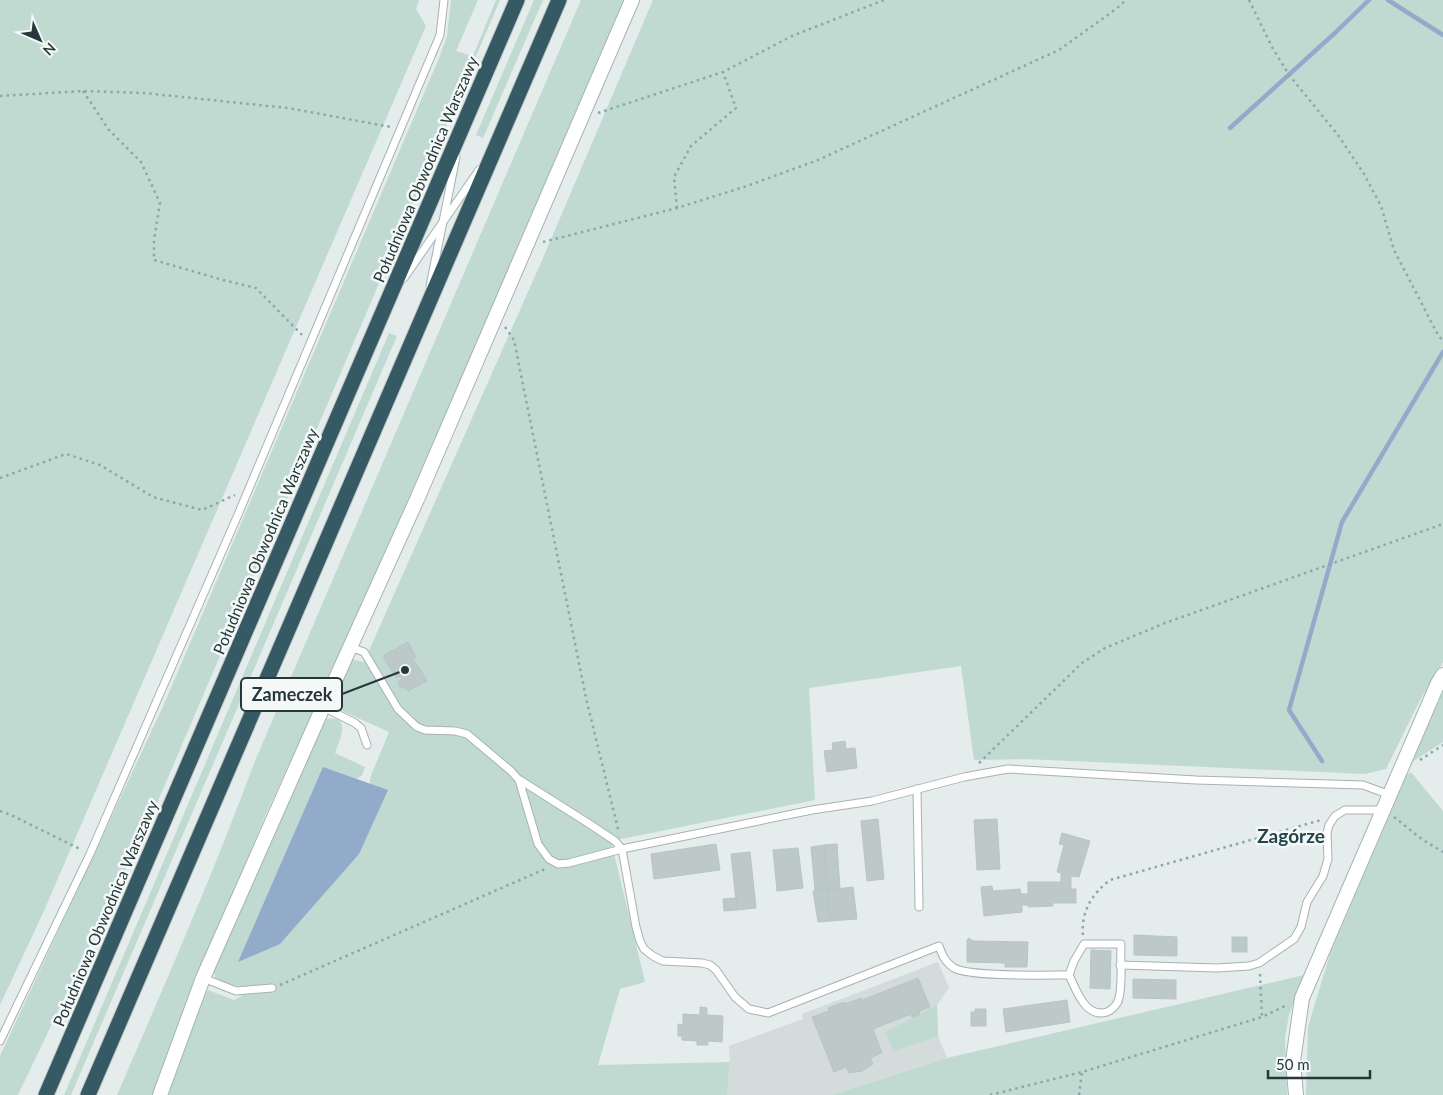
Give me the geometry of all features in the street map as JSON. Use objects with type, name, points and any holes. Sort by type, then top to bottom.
[{"type":"highway","name":"Południowa Obwodnica Warszawy","points":[[46,1095],[517,0]]},
{"type":"highway","points":[[88,1095],[559,0]]},
{"type":"street","points":[[160,1095],[203,978],[418,497],[632,0]]},
{"type":"street","points":[[1296,1095],[1293,1061],[1302,998],[1443,675]]},
{"type":"lane","points":[[0,1041],[90,854],[250,488],[309,342],[440,35],[444,0]]},
{"type":"lane","points":[[424,315],[461,129]]},
{"type":"lane","points":[[388,301],[497,146]]},
{"type":"lane","points":[[350,647],[364,652],[398,709],[417,727],[424,730],[455,731],[467,734],[512,771],[519,780],[614,841],[622,849],[636,927],[644,949],[653,956],[663,960],[710,965],[749,1009],[768,1013],[939,946],[942,956],[948,963],[965,972],[1069,975]]},
{"type":"lane","points":[[323,707],[361,728],[367,745]]},
{"type":"lane","points":[[519,780],[538,844],[549,860],[558,864],[812,810],[872,800],[1008,769],[1196,780],[1363,785],[1391,795]]},
{"type":"lane","points":[[918,789],[919,907]]},
{"type":"lane","points":[[1120,965],[1217,968],[1249,966],[1259,962],[1294,939],[1301,927],[1307,902],[1323,876],[1328,859],[1327,833],[1329,825],[1335,816],[1345,810],[1384,810]]},
{"type":"lane","points":[[1084,944],[1120,944],[1120,965],[1119,999],[1112,1009],[1102,1013],[1087,1008],[1069,975],[1074,961],[1084,944]]},
{"type":"lane","points":[[203,978],[236,991],[272,988]]},
{"type":"path","points":[[580,119],[723,72],[792,36],[884,0]]},
{"type":"path","points":[[525,246],[677,208],[747,186],[818,160],[1059,50],[1116,10],[1126,0]]},
{"type":"path","points":[[1249,0],[1272,47],[1289,75],[1338,135],[1364,174],[1381,206],[1394,250],[1438,335],[1443,340]]},
{"type":"path","points":[[677,208],[674,177],[691,146],[736,108],[723,72]]},
{"type":"path","points":[[83,92],[109,130],[141,162],[160,203],[154,240],[154,260],[256,288],[309,342]]},
{"type":"path","points":[[0,96],[83,92],[144,93],[254,106],[288,108],[400,129]]},
{"type":"path","points":[[496,317],[514,340],[586,698],[622,849]]},
{"type":"path","points":[[0,478],[66,454],[100,465],[153,497],[202,510],[250,488]]},
{"type":"path","points":[[964,778],[1082,663],[1105,648],[1165,623],[1443,524]]},
{"type":"path","points":[[1400,773],[1443,746]]},
{"type":"path","points":[[1384,810],[1423,840],[1443,852]]},
{"type":"path","points":[[0,811],[90,854]]},
{"type":"path","points":[[1084,944],[1082,932],[1086,906],[1100,888],[1110,880],[1335,816]]},
{"type":"path","points":[[272,988],[558,864]]},
{"type":"path","points":[[1259,962],[1262,1017]]},
{"type":"path","points":[[990,1095],[1082,1072],[1262,1017],[1302,998]]},
{"type":"path","points":[[1079,1095],[1082,1072]]},
{"type":"shaded area","points":[[938,962],[949,988],[937,1005],[938,1036],[947,1058],[832,1095],[727,1095],[730,1062],[729,1046],[803,1019],[802,1014]]},
{"type":"green space","points":[[0,0],[419,0],[416,9],[426,26],[43,913],[0,1005]]},
{"type":"green space","points":[[451,0],[478,0],[456,51],[473,56],[496,0],[500,0],[155,808],[18,1095],[0,1095],[0,1056],[165,702],[439,58],[447,36]]},
{"type":"green space","points":[[534,0],[543,0],[483,138],[476,135]]},
{"type":"green space","points":[[581,0],[627,0],[385,558],[266,814],[210,950],[154,1095],[117,1095],[206,887],[255,761]]},
{"type":"green space","points":[[653,0],[1443,0],[1443,662],[1420,700],[1386,769],[1365,774],[1025,759],[974,760],[961,666],[809,688],[815,800],[611,841],[645,982],[620,989],[598,1065],[730,1062],[727,1095],[168,1095],[208,990],[234,1000],[255,988],[226,984],[215,978],[214,971],[317,727],[323,720],[338,720],[341,723],[341,734],[335,753],[365,767],[362,775],[357,779],[323,768],[388,791],[370,784],[370,778],[389,732],[336,708],[331,700],[351,659],[364,662],[543,258]]},
{"type":"green space","points":[[389,333],[397,336],[71,1095],[64,1095]]},
{"type":"green space","points":[[1443,692],[1443,742],[1409,764]]},
{"type":"green space","points":[[1411,772],[1443,811],[1443,1095],[1306,1095],[1308,1027],[1330,954],[1406,776]]},
{"type":"green space","points":[[1304,975],[1289,1015],[1285,1037],[1287,1095],[832,1095],[947,1058]]},
{"type":"green space","points":[[937,1005],[938,1036],[894,1051],[885,1032]]},
{"type":"water","points":[[323,767],[388,790],[359,854],[280,944],[238,962]]},
{"type":"building","points":[[408,642],[416,657],[413,658],[427,681],[408,691],[406,688],[399,686],[399,681],[402,678],[400,676],[396,678],[383,656]]},
{"type":"building","points":[[845,741],[846,749],[855,748],[857,768],[827,772],[824,751],[833,750],[832,743]]},
{"type":"building","points":[[878,819],[884,879],[867,881],[861,821]]},
{"type":"building","points":[[997,819],[1000,869],[977,870],[974,820]]},
{"type":"building","points":[[1062,833],[1090,841],[1079,877],[1071,876],[1071,889],[1076,889],[1076,903],[1053,903],[1053,906],[1028,907],[1028,905],[1022,905],[1022,912],[984,916],[981,887],[992,886],[993,891],[1020,889],[1021,894],[1028,894],[1028,882],[1061,882],[1061,873],[1057,872],[1064,845],[1059,844]]},
{"type":"building","points":[[716,844],[720,870],[654,879],[651,854]]},
{"type":"building","points":[[837,844],[840,889],[827,890],[824,845]]},
{"type":"building","points":[[824,845],[827,890],[815,890],[811,847]]},
{"type":"building","points":[[798,848],[803,888],[777,891],[773,850]]},
{"type":"building","points":[[750,852],[756,908],[737,910],[731,854]]},
{"type":"building","points":[[853,887],[857,919],[830,921],[827,890]]},
{"type":"building","points":[[827,890],[830,921],[818,922],[813,891]]},
{"type":"building","points":[[736,898],[737,910],[724,911],[723,899]]},
{"type":"building","points":[[1134,935],[1177,937],[1177,956],[1134,955]]},
{"type":"building","points":[[1232,937],[1247,937],[1247,952],[1232,952]]},
{"type":"building","points":[[969,938],[973,941],[1028,942],[1027,967],[1005,967],[1005,963],[967,962],[967,940]]},
{"type":"building","points":[[1091,950],[1111,951],[1110,989],[1090,988]]},
{"type":"building","points":[[918,978],[930,1007],[919,1011],[920,1014],[912,1017],[911,1014],[873,1029],[882,1053],[870,1058],[873,1064],[862,1071],[849,1073],[846,1067],[834,1072],[812,1017],[829,1011],[828,1008],[844,1002],[845,1004],[861,998],[862,1000]]},
{"type":"building","points":[[1133,979],[1176,980],[1176,999],[1133,998]]},
{"type":"building","points":[[1067,1000],[1070,1022],[1006,1032],[1003,1009]]},
{"type":"building","points":[[700,1007],[707,1008],[707,1015],[723,1016],[722,1042],[708,1041],[708,1045],[697,1045],[697,1041],[682,1040],[682,1036],[678,1036],[678,1024],[683,1025],[683,1014],[700,1015]]},
{"type":"building","points":[[975,1009],[986,1009],[986,1026],[971,1026],[971,1012],[975,1012]]},
{"type":"waterway","points":[[1230,128],[1369,0]]},
{"type":"waterway","points":[[1388,0],[1443,35]]},
{"type":"waterway","points":[[1322,761],[1289,710],[1342,522],[1443,352]]},
{"type":"place","name":"Zameczek","points":[[405,670]]},
{"type":"district","name":"Zagórze","points":[[1291,835]]}]
